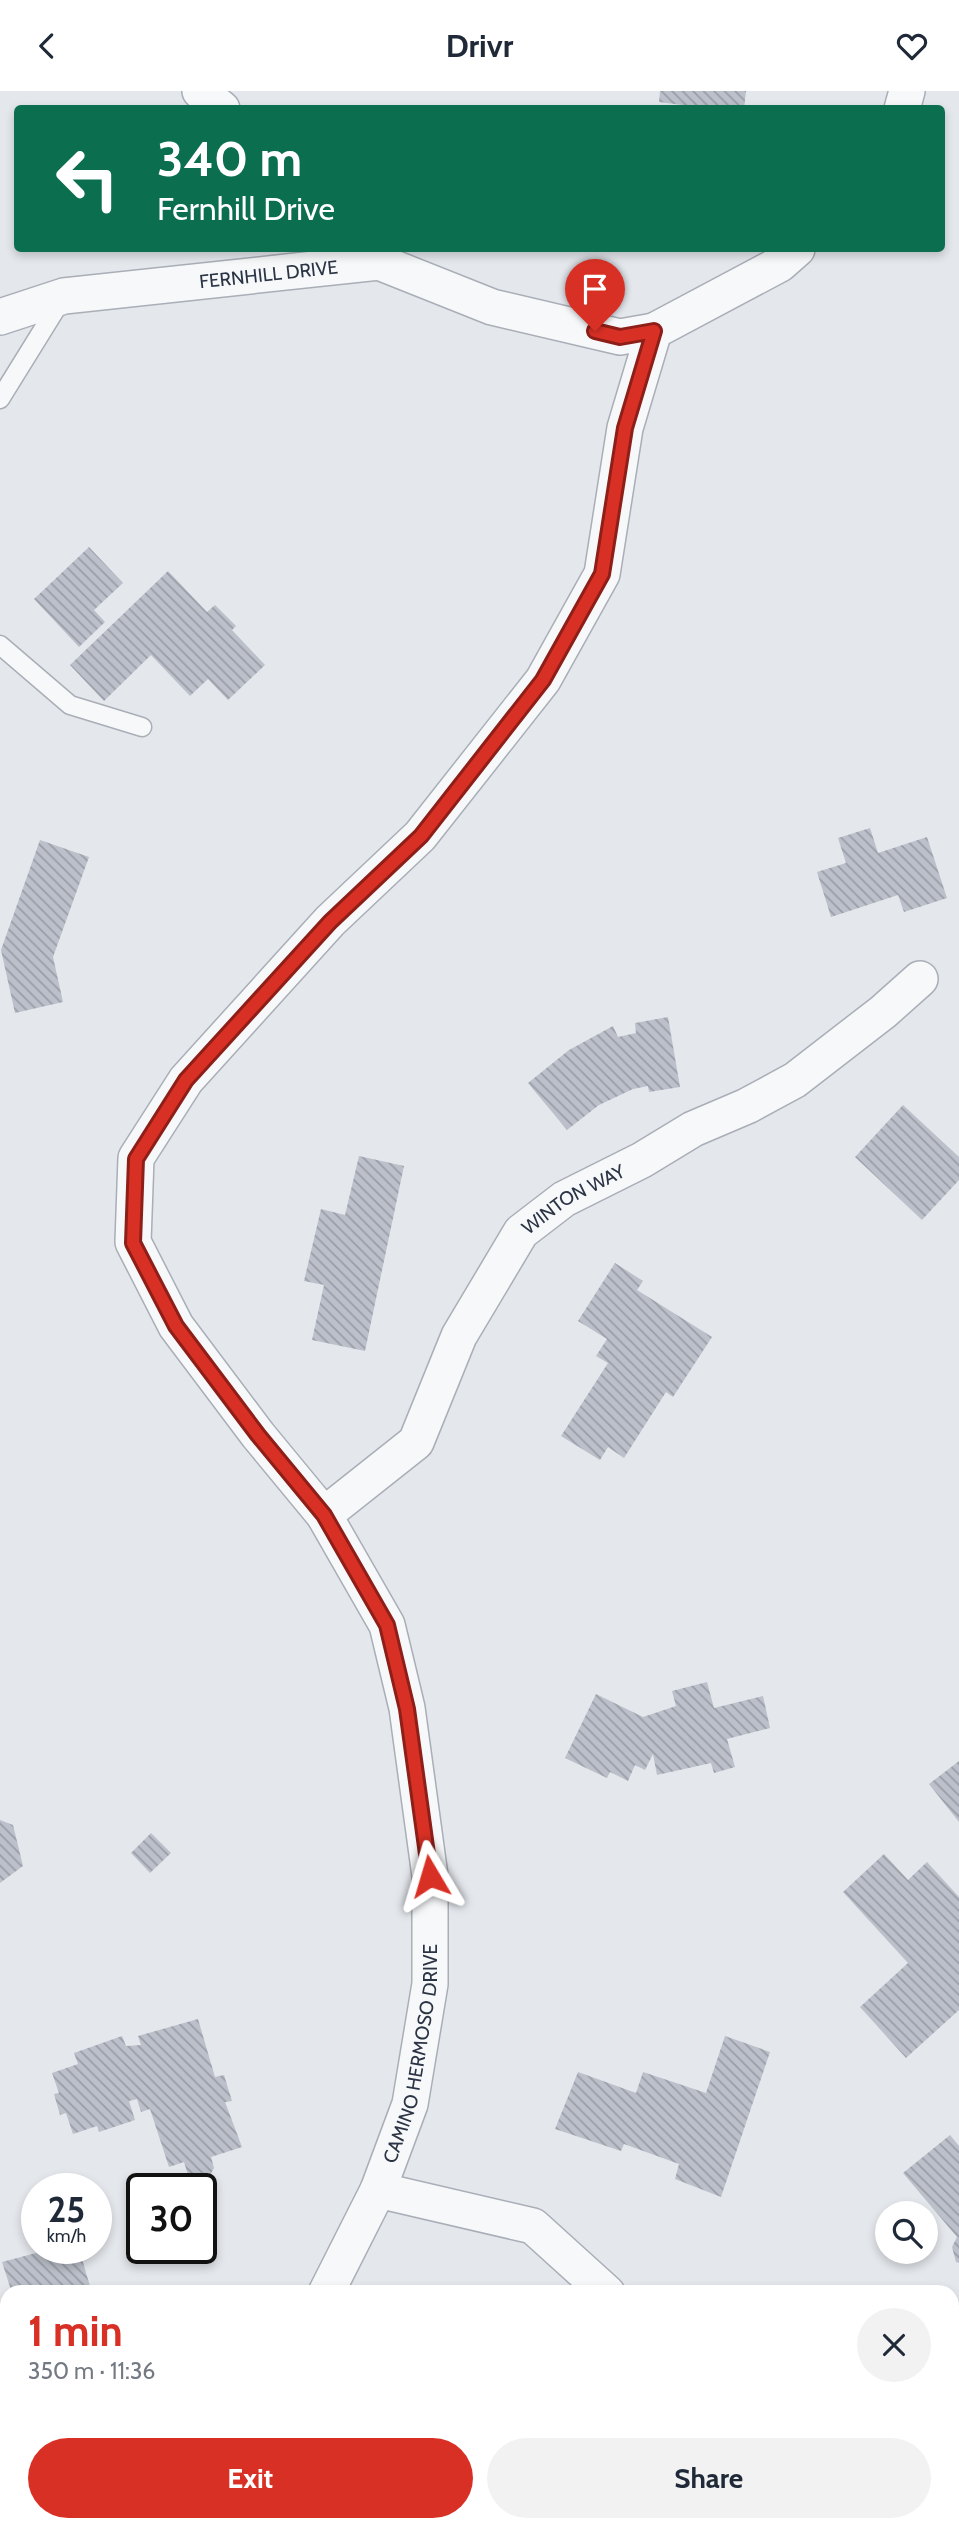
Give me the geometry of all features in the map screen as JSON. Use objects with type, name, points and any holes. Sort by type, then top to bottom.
[{"type":"street","points":[[200,91],[217,105]]},
{"type":"street","points":[[654,331],[780,264],[794,252]]},
{"type":"street","name":"FERNHILL DRIVE","points":[[0,317],[64,296],[375,255],[492,307],[620,337],[654,331]]},
{"type":"street","name":"CAMINO HERMOSO DRIVE","points":[[330,2285],[378,2190],[410,2104],[429,1984],[430,1876],[407,1709],[387,1625],[324,1515],[258,1435],[176,1326],[133,1243],[136,1159],[186,1080],[330,922],[421,836],[543,680],[602,574],[625,428],[654,331]]},
{"type":"street","name":"WINTON WAY","points":[[324,1515],[416,1442],[459,1336],[521,1232],[565,1199],[642,1160],[693,1129],[747,1106],[795,1080],[883,1012],[920,979]]},
{"type":"street","points":[[378,2190],[533,2226],[598,2285]]},
{"type":"lane","points":[[0,399],[64,296]]},
{"type":"lane","points":[[0,645],[70,705],[142,727]]},
{"type":"building","points":[[660,91],[746,91],[744,105],[683,105],[659,102]]},
{"type":"building","points":[[89,547],[123,583],[94,610],[105,622],[79,647],[34,599]]},
{"type":"building","points":[[168,571],[207,612],[215,605],[236,626],[232,630],[265,665],[228,700],[208,679],[190,696],[151,655],[104,701],[70,665]]},
{"type":"building","points":[[870,828],[878,853],[927,837],[947,898],[904,912],[898,895],[831,917],[817,872],[846,863],[838,838]]},
{"type":"building","points":[[40,840],[89,857],[53,957],[63,1002],[15,1013],[1,950]]},
{"type":"building","points":[[668,1017],[680,1087],[649,1092],[648,1086],[633,1089],[599,1105],[567,1130],[528,1083],[569,1050],[613,1026],[618,1037],[636,1033],[635,1023]]},
{"type":"building","points":[[903,1105],[959,1157],[959,1180],[922,1220],[855,1157]]},
{"type":"building","points":[[359,1156],[404,1166],[365,1351],[312,1340],[324,1285],[304,1281],[321,1209],[345,1215]]},
{"type":"building","points":[[615,1263],[643,1281],[637,1290],[712,1337],[673,1397],[666,1392],[624,1458],[608,1447],[600,1460],[561,1436],[608,1363],[596,1356],[607,1339],[578,1321]]},
{"type":"building","points":[[707,1682],[714,1708],[763,1696],[770,1728],[727,1739],[735,1767],[714,1773],[711,1763],[657,1775],[653,1754],[645,1770],[635,1765],[628,1781],[610,1772],[607,1778],[565,1758],[596,1694],[643,1717],[676,1706],[672,1691]]},
{"type":"building","points":[[959,1761],[959,1822],[929,1784]]},
{"type":"building","points":[[0,1820],[13,1825],[23,1866],[0,1883]]},
{"type":"building","points":[[151,1833],[171,1853],[150,1873],[131,1853]]},
{"type":"building","points":[[884,1854],[908,1880],[927,1862],[959,1897],[959,2010],[906,2058],[860,2007],[908,1963],[843,1892]]},
{"type":"building","points":[[198,2019],[215,2077],[224,2075],[232,2101],[225,2102],[242,2147],[211,2157],[214,2168],[211,2173],[187,2173],[184,2162],[169,2167],[150,2109],[141,2112],[137,2099],[129,2101],[135,2120],[99,2132],[97,2126],[73,2134],[66,2113],[60,2115],[54,2094],[59,2093],[52,2073],[78,2064],[74,2053],[122,2036],[126,2046],[141,2045],[138,2036]]},
{"type":"building","points":[[725,2036],[770,2052],[721,2197],[675,2179],[679,2164],[624,2144],[621,2151],[555,2129],[578,2072],[636,2093],[643,2072],[706,2093]]},
{"type":"building","points":[[950,2135],[959,2146],[959,2263],[956,2262],[952,2247],[957,2237],[938,2214],[938,2201],[927,2201],[903,2173]]},
{"type":"building","points":[[21,2257],[21,2264],[83,2264],[90,2285],[9,2285],[2,2262]]},
{"type":"route","points":[[430,1876],[407,1709],[387,1625],[324,1515],[258,1435],[176,1326],[133,1243],[136,1159],[186,1080],[330,922],[421,836],[543,680],[602,574],[625,428],[654,331],[620,337],[595,331]]}]
